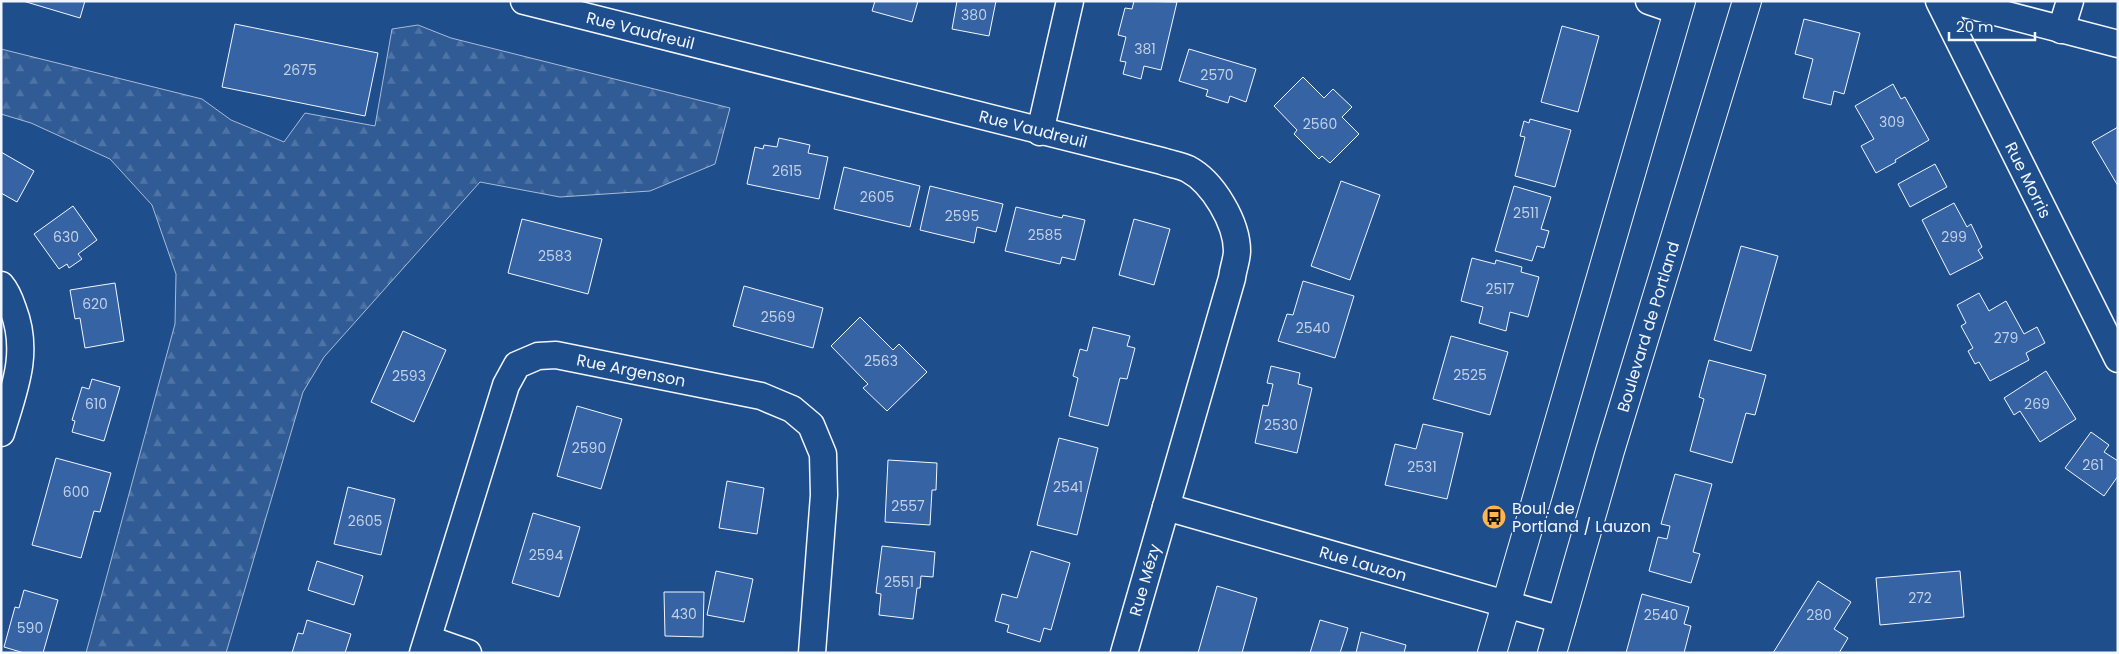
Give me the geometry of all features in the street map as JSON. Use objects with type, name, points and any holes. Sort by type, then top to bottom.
[{"type":"main road","name":"Boulevard de Portland","points":[[1552,653],[1610,451],[1747,1]]},
{"type":"main road","points":[[1492,653],[1680,6]]},
{"type":"street","name":"Rue Vaudreuil","points":[[524,1],[1188,170],[1209,186],[1222,203],[1231,224],[1237,250],[1232,278],[1166,507]]},
{"type":"street","points":[[1040,132],[1070,1]]},
{"type":"street","points":[[1649,1],[1680,6]]},
{"type":"street","name":"Rue Morris","points":[[1939,1],[2118,359]]},
{"type":"street","points":[[1953,1],[2118,44]]},
{"type":"street","points":[[2061,30],[2070,1]]},
{"type":"street","points":[[1,285],[6,291],[18,322],[21,346],[20,371],[1,433]]},
{"type":"street","name":"Rue Argenson","points":[[425,646],[506,385],[517,365],[538,356],[556,354],[761,396],[792,409],[812,425],[823,454],[824,495],[812,653]]},
{"type":"street","name":"Rue Lauzon","points":[[1166,507],[1562,620]]},
{"type":"street","name":"Rue Mézy","points":[[1124,653],[1166,507]]},
{"type":"street","points":[[425,646],[468,653]]},
{"type":"green space","points":[[418,25],[451,38],[730,108],[715,164],[650,191],[560,197],[480,182],[324,357],[303,392],[226,653],[86,653],[175,324],[176,274],[152,205],[110,159],[31,123],[1,114],[1,49],[202,99],[231,120],[284,142],[305,113],[375,126],[392,29]]},
{"type":"building","points":[[23,1],[85,1],[80,18]]},
{"type":"building","points":[[875,1],[918,1],[912,22],[872,11]]},
{"type":"building","points":[[957,1],[996,1],[989,36],[952,29]]},
{"type":"building","points":[[1134,1],[1177,2],[1161,70],[1144,66],[1141,79],[1123,74],[1126,62],[1120,61],[1126,37],[1118,35],[1125,8],[1132,9]]},
{"type":"building","points":[[1804,19],[1860,33],[1844,94],[1834,91],[1831,105],[1803,98],[1813,59],[1795,54]]},
{"type":"building","points":[[235,24],[378,53],[365,116],[222,87]]},
{"type":"building","points":[[1562,26],[1599,36],[1578,112],[1541,102]]},
{"type":"building","points":[[1189,49],[1256,69],[1246,102],[1230,96],[1228,103],[1206,96],[1208,90],[1179,81]]},
{"type":"building","points":[[1303,77],[1324,98],[1333,89],[1352,107],[1342,117],[1359,134],[1330,163],[1322,156],[1319,159],[1294,134],[1297,130],[1274,106]]},
{"type":"building","points":[[1893,84],[1901,99],[1905,97],[1929,140],[1876,173],[1861,146],[1874,139],[1855,106]]},
{"type":"building","points":[[1530,119],[1571,130],[1555,187],[1515,176],[1525,137],[1520,136],[1524,121],[1529,123]]},
{"type":"building","points":[[2118,127],[2118,186],[2092,142]]},
{"type":"building","points":[[779,138],[810,145],[808,153],[828,157],[819,199],[747,184],[755,147],[763,149],[764,145],[777,147]]},
{"type":"building","points":[[1,152],[34,171],[17,202],[1,193]]},
{"type":"building","points":[[1935,164],[1947,187],[1910,207],[1898,184]]},
{"type":"building","points":[[844,167],[920,186],[910,227],[834,209]]},
{"type":"building","points":[[1341,181],[1380,195],[1350,280],[1311,266]]},
{"type":"building","points":[[930,186],[1003,204],[996,232],[977,227],[974,243],[920,230]]},
{"type":"building","points":[[1514,186],[1551,197],[1541,229],[1549,231],[1544,248],[1537,246],[1532,261],[1495,251]]},
{"type":"building","points":[[1954,203],[1967,227],[1971,224],[1982,247],[1978,250],[1983,258],[1950,275],[1922,220]]},
{"type":"building","points":[[73,206],[97,240],[78,254],[82,259],[69,268],[67,264],[59,269],[34,234]]},
{"type":"building","points":[[1016,207],[1062,218],[1063,215],[1085,220],[1075,260],[1062,257],[1060,264],[1005,251]]},
{"type":"building","points":[[522,219],[602,239],[588,294],[508,273]]},
{"type":"building","points":[[1134,219],[1170,229],[1154,285],[1119,275]]},
{"type":"building","points":[[1741,246],[1778,256],[1751,351],[1714,340]]},
{"type":"building","points":[[1472,258],[1495,264],[1496,260],[1522,267],[1521,272],[1539,277],[1528,317],[1510,312],[1506,331],[1479,323],[1483,307],[1461,301]]},
{"type":"building","points":[[1303,281],[1354,296],[1335,358],[1278,341],[1287,314],[1293,315]]},
{"type":"building","points":[[115,283],[124,341],[85,348],[80,318],[75,319],[70,290]]},
{"type":"building","points":[[744,286],[823,308],[813,348],[733,326]]},
{"type":"building","points":[[1979,293],[1989,311],[2006,301],[2024,334],[2037,327],[2045,343],[2026,353],[2029,360],[1990,381],[1979,362],[1975,364],[1968,351],[1973,348],[1961,326],[1966,323],[1957,305]]},
{"type":"building","points":[[860,317],[893,350],[899,344],[927,372],[887,411],[863,388],[868,384],[831,346]]},
{"type":"building","points":[[1093,327],[1130,336],[1127,346],[1135,348],[1127,379],[1120,378],[1108,426],[1069,416],[1078,378],[1073,376],[1080,349],[1087,351]]},
{"type":"building","points":[[403,331],[446,350],[414,422],[371,402]]},
{"type":"building","points":[[1451,336],[1508,352],[1490,415],[1433,399]]},
{"type":"building","points":[[1709,360],[1766,375],[1755,415],[1746,413],[1732,463],[1690,451],[1704,399],[1699,397]]},
{"type":"building","points":[[1271,366],[1300,373],[1298,384],[1312,388],[1297,453],[1255,443],[1263,405],[1268,406],[1273,384],[1267,383]]},
{"type":"building","points":[[2046,371],[2076,419],[2040,442],[2020,411],[2014,415],[2004,398]]},
{"type":"building","points":[[92,379],[120,387],[104,441],[72,432],[75,421],[72,420],[82,387],[89,389]]},
{"type":"building","points":[[577,406],[622,419],[601,489],[557,476]]},
{"type":"building","points":[[1423,424],[1463,433],[1447,499],[1385,485],[1395,444],[1416,449]]},
{"type":"building","points":[[2091,432],[2109,445],[2104,452],[2118,461],[2118,476],[2104,496],[2065,468]]},
{"type":"building","points":[[1059,438],[1098,448],[1077,535],[1037,525]]},
{"type":"building","points":[[56,458],[111,473],[100,512],[94,511],[81,558],[32,545]]},
{"type":"building","points":[[888,460],[937,463],[936,490],[932,490],[930,525],[885,522]]},
{"type":"building","points":[[1675,474],[1712,484],[1693,552],[1700,554],[1691,583],[1649,571],[1658,537],[1667,539],[1670,526],[1661,524]]},
{"type":"building","points":[[727,481],[764,488],[757,534],[719,528]]},
{"type":"building","points":[[348,487],[395,499],[381,555],[334,544]]},
{"type":"building","points":[[533,513],[580,527],[559,597],[512,583]]},
{"type":"building","points":[[882,546],[935,552],[933,577],[921,576],[920,588],[917,588],[913,619],[879,615],[881,594],[876,593]]},
{"type":"building","points":[[1031,551],[1070,563],[1051,630],[1044,628],[1040,642],[1007,632],[1009,625],[995,621],[1002,594],[1017,598]]},
{"type":"building","points":[[317,561],[363,576],[354,605],[308,590]]},
{"type":"building","points":[[716,571],[753,579],[744,622],[707,615]]},
{"type":"building","points":[[1960,571],[1964,617],[1880,625],[1876,578]]},
{"type":"building","points":[[1818,581],[1851,602],[1834,629],[1848,638],[1839,653],[1773,653]]},
{"type":"building","points":[[1217,586],[1257,598],[1242,653],[1198,653]]},
{"type":"building","points":[[24,590],[58,600],[43,653],[24,653],[4,647],[15,607],[19,608]]},
{"type":"building","points":[[664,592],[704,592],[703,637],[665,636]]},
{"type":"building","points":[[1642,594],[1689,607],[1684,624],[1691,626],[1684,653],[1626,653]]},
{"type":"building","points":[[307,620],[351,634],[345,653],[292,653],[298,633],[303,634]]},
{"type":"building","points":[[1320,620],[1348,628],[1340,653],[1310,653]]},
{"type":"building","points":[[1361,632],[1406,645],[1404,653],[1356,653]]},
{"type":"place","name":"Boul. de Portland / Lauzon","points":[[1494,517]]}]
